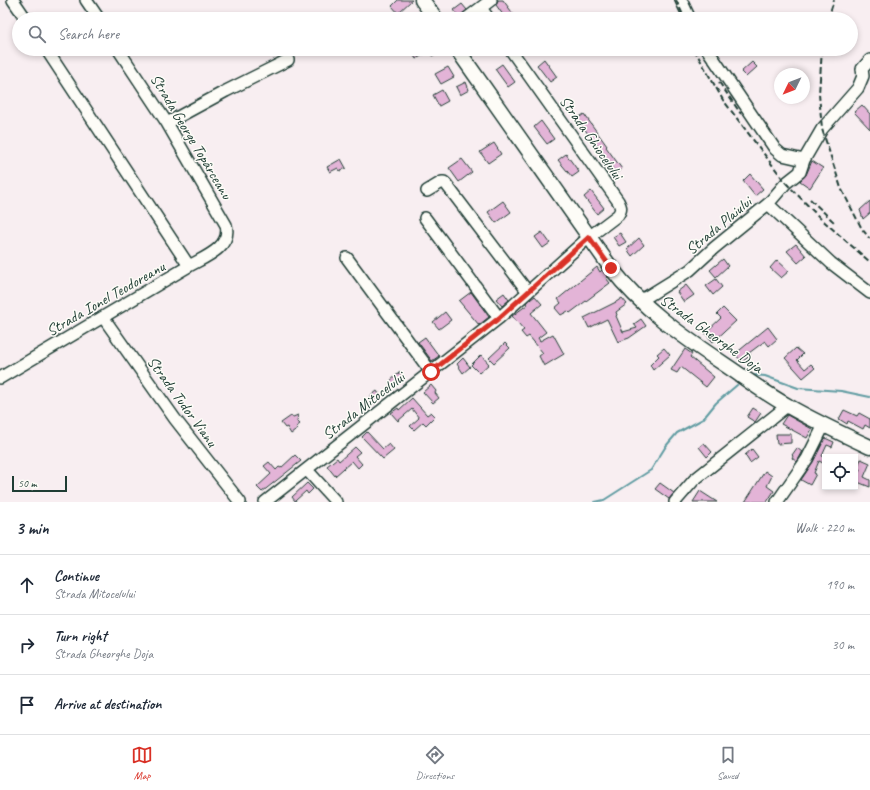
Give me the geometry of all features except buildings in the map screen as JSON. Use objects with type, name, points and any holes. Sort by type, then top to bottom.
[{"type":"main road","points":[[422,0],[431,12]]},
{"type":"main road","name":"Strada Gheorghe Doja","points":[[461,56],[589,237],[625,286],[640,301],[665,323],[688,340],[787,406],[824,426],[870,447]]},
{"type":"street","points":[[13,0],[21,12]]},
{"type":"street","points":[[86,0],[94,12]]},
{"type":"street","points":[[476,12],[491,0]]},
{"type":"street","points":[[681,0],[687,12]]},
{"type":"street","points":[[481,8],[484,12]]},
{"type":"street","points":[[51,56],[189,266]]},
{"type":"street","name":"Strada George Topârceanu","points":[[123,56],[167,123],[226,225],[229,232],[224,243]]},
{"type":"street","name":"Strada Ghiocelului","points":[[515,56],[620,205],[621,208],[618,215],[589,237]]},
{"type":"street","points":[[712,56],[775,149],[782,155],[804,160]]},
{"type":"street","points":[[167,123],[226,90],[288,60]]},
{"type":"street","name":"Strada Plaiului","points":[[640,301],[690,270],[714,248],[768,204],[786,183],[800,172],[804,160],[822,129],[858,88],[863,76],[862,69],[870,60]]},
{"type":"street","points":[[427,191],[442,182],[446,184],[528,292]]},
{"type":"street","points":[[768,204],[831,263],[870,293]]},
{"type":"street","points":[[425,218],[499,318]]},
{"type":"street","name":"Strada Mitocelului","points":[[265,502],[499,318],[589,237]]},
{"type":"street","name":"Strada Ionel Teodoreanu","points":[[0,378],[189,266],[224,243]]},
{"type":"street","points":[[347,258],[431,372]]},
{"type":"street","name":"Strada Tudor Vianu","points":[[103,317],[175,419],[240,502]]},
{"type":"street","points":[[675,502],[694,480],[787,406]]},
{"type":"street","points":[[777,502],[807,459],[824,426]]},
{"type":"street","points":[[307,470],[336,502]]},
{"type":"waterway","points":[[753,375],[765,376],[798,388],[841,391],[870,397]]},
{"type":"waterway","points":[[595,502],[604,500],[651,470],[666,446],[677,433],[703,419],[716,403],[737,385]]},
{"type":"railway","points":[[676,0],[682,12]]},
{"type":"railway","points":[[830,12],[834,0]]},
{"type":"railway","points":[[698,56],[723,100],[786,183],[820,218],[870,262]]},
{"type":"railway","points":[[822,56],[819,94],[822,129],[841,188],[862,229],[870,239]]},
{"type":"railway","points":[[719,82],[741,114]]},
{"type":"railway","points":[[810,199],[835,223]]},
{"type":"route","points":[[431,372],[499,318],[589,237],[611,268]]}]
